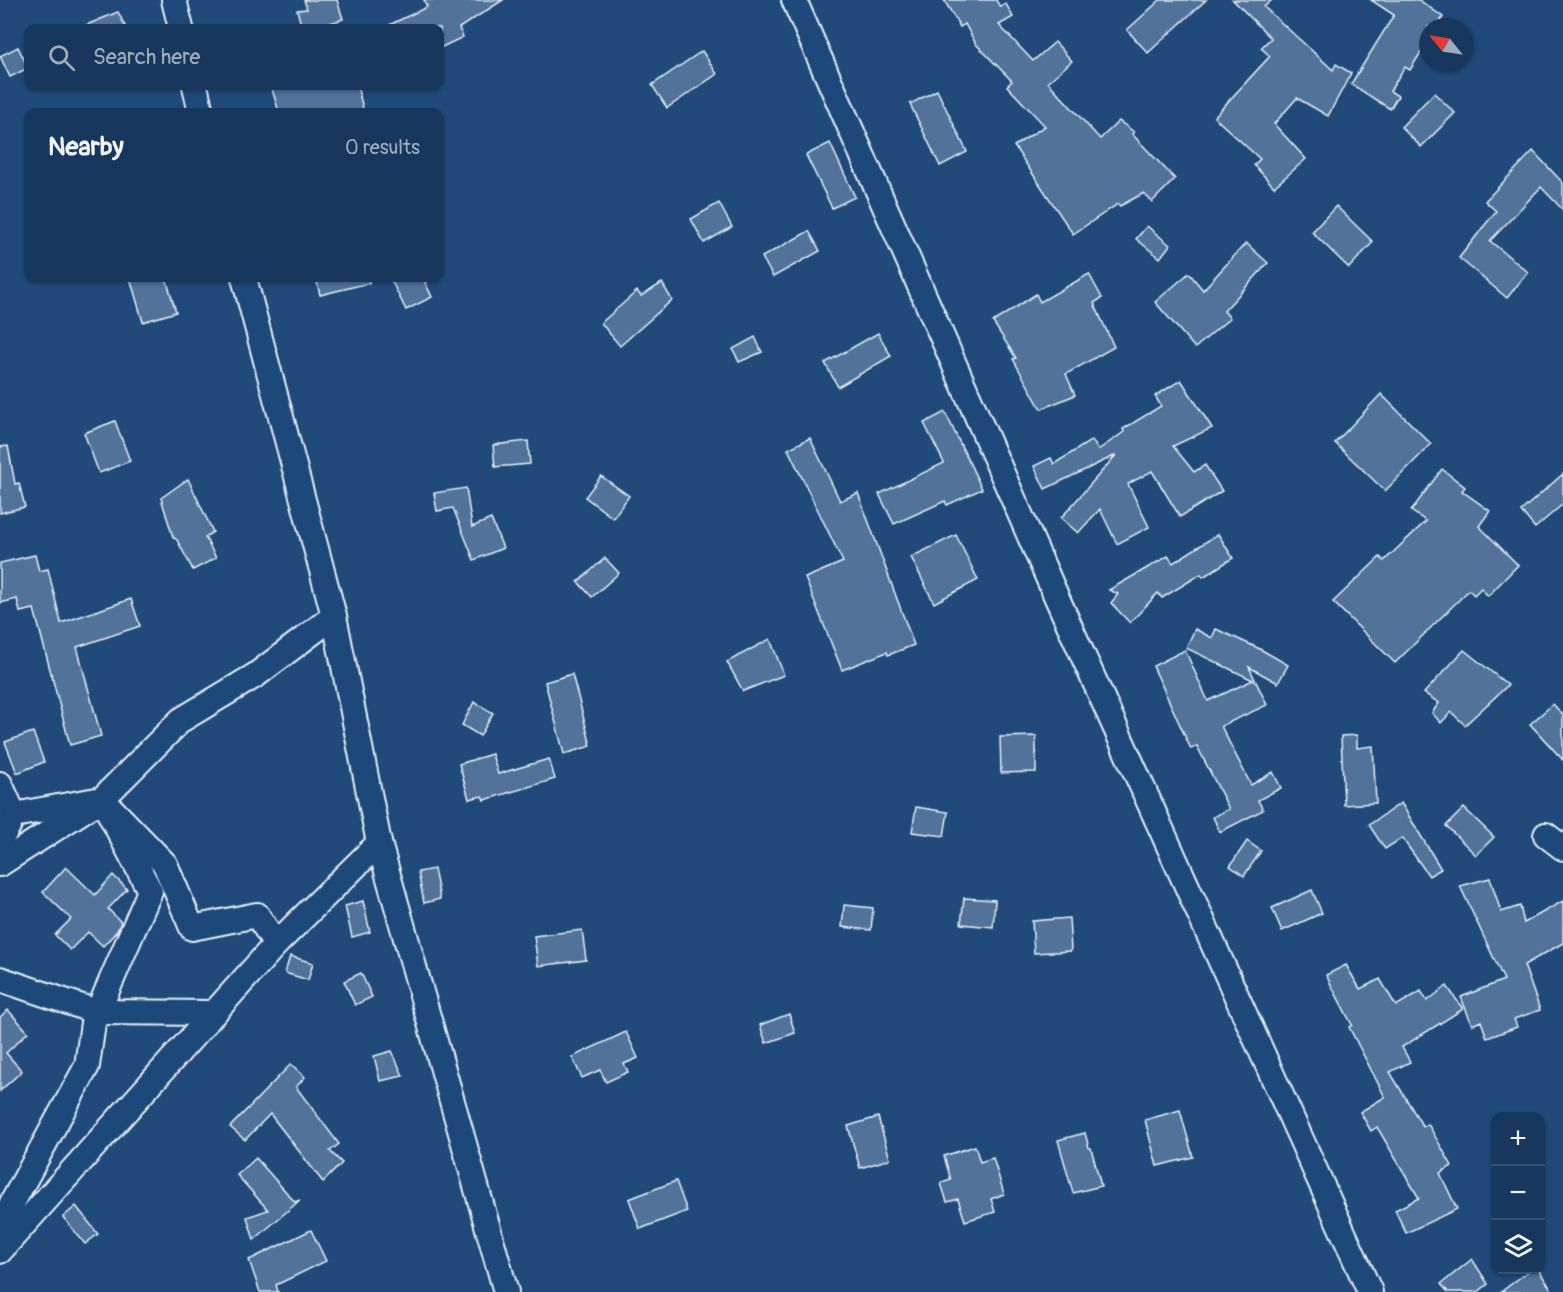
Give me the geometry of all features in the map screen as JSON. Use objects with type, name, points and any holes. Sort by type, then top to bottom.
[{"type":"street","points":[[174,0],[180,24]]},
{"type":"street","points":[[794,0],[1062,609],[1370,1292]]},
{"type":"street","points":[[196,90],[200,108]]},
{"type":"street","points":[[245,282],[334,616],[379,843],[506,1292]]},
{"type":"street","points":[[0,864],[102,799],[181,720],[256,675],[334,616]]},
{"type":"street","points":[[0,784],[14,815]]},
{"type":"street","points":[[14,815],[102,799]]},
{"type":"street","points":[[102,799],[165,864],[192,928],[257,915],[276,944]]},
{"type":"street","points":[[0,1231],[12,1203],[87,1066],[93,1023],[150,891],[102,799]]},
{"type":"street","points":[[0,841],[14,815]]},
{"type":"street","points":[[0,1251],[276,944],[379,843]]},
{"type":"street","points":[[3,979],[97,1012],[214,1013]]},
{"type":"building","points":[[304,0],[337,0],[343,19],[327,24],[301,24],[297,10],[307,9]]},
{"type":"building","points":[[424,0],[503,0],[459,28],[463,37],[444,46],[444,24],[391,24],[427,7]]},
{"type":"building","points":[[944,0],[996,0],[1000,7],[1006,4],[1013,17],[999,25],[1033,61],[1055,42],[1072,61],[1048,82],[1100,139],[1119,121],[1134,132],[1132,134],[1175,179],[1152,202],[1144,193],[1120,206],[1118,204],[1073,234],[1014,146],[1045,126],[1007,86],[1012,81],[976,44],[965,24],[960,27]]},
{"type":"building","points":[[1160,0],[1206,0],[1148,53],[1127,30]]},
{"type":"building","points":[[1233,0],[1272,0],[1264,7],[1333,70],[1336,64],[1351,73],[1328,116],[1297,98],[1274,124],[1306,159],[1274,187],[1254,165],[1260,159],[1214,117],[1270,56],[1261,48],[1271,38]]},
{"type":"building","points":[[1371,0],[1419,0],[1443,17],[1419,18],[1419,56],[1410,70],[1405,67],[1390,91],[1398,96],[1390,109],[1351,84],[1394,15]]},
{"type":"building","points":[[118,12],[124,24],[89,24]]},
{"type":"building","points":[[18,47],[24,60],[24,70],[10,77],[0,56]]},
{"type":"building","points":[[702,51],[717,74],[667,108],[652,85]]},
{"type":"building","points":[[272,90],[358,90],[363,108],[278,108]]},
{"type":"building","points":[[937,90],[967,152],[940,166],[910,104]]},
{"type":"building","points":[[1434,93],[1455,113],[1421,147],[1401,127]]},
{"type":"building","points":[[830,143],[855,197],[832,208],[806,155]]},
{"type":"building","points":[[1533,151],[1563,183],[1563,210],[1541,187],[1490,241],[1528,272],[1507,298],[1459,258],[1496,211],[1485,201]]},
{"type":"building","points":[[719,203],[732,227],[704,243],[691,219]]},
{"type":"building","points":[[1336,206],[1373,242],[1349,268],[1312,232]]},
{"type":"building","points":[[1147,226],[1170,245],[1160,258],[1136,239]]},
{"type":"building","points":[[809,231],[820,251],[773,277],[762,257]]},
{"type":"building","points":[[1246,243],[1268,263],[1224,311],[1230,318],[1195,348],[1155,302],[1189,273],[1203,290]]},
{"type":"building","points":[[1089,274],[1102,298],[1094,303],[1114,347],[1066,374],[1075,395],[1041,409],[1013,359],[1016,358],[993,322],[1036,294],[1040,302]]},
{"type":"building","points":[[131,282],[167,282],[176,312],[143,322]]},
{"type":"building","points":[[317,282],[369,282],[369,283],[320,295]]},
{"type":"building","points":[[392,282],[425,282],[432,297],[406,310]]},
{"type":"building","points":[[662,283],[672,300],[620,346],[601,323],[637,291],[641,296]]},
{"type":"building","points":[[878,333],[891,356],[838,387],[825,363]]},
{"type":"building","points":[[755,337],[762,352],[739,362],[733,349]]},
{"type":"building","points":[[1181,380],[1212,428],[1173,446],[1194,472],[1205,465],[1222,491],[1180,517],[1152,471],[1128,484],[1149,527],[1117,544],[1100,509],[1078,533],[1061,518],[1116,455],[1045,489],[1034,466],[1051,458],[1054,464],[1092,440],[1098,450],[1124,432],[1123,429],[1161,406],[1155,396]]},
{"type":"building","points":[[1381,394],[1431,444],[1385,491],[1335,443]]},
{"type":"building","points":[[945,412],[982,489],[947,505],[945,501],[894,524],[879,494],[944,463],[924,423]]},
{"type":"building","points":[[115,421],[130,461],[99,473],[84,433]]},
{"type":"building","points":[[810,438],[840,501],[858,493],[914,645],[888,655],[887,652],[842,670],[805,578],[843,562],[788,449]]},
{"type":"building","points":[[528,441],[530,464],[495,467],[493,445]]},
{"type":"building","points":[[8,446],[15,484],[19,483],[25,507],[0,513],[0,447]]},
{"type":"building","points":[[1442,469],[1465,487],[1462,491],[1490,511],[1479,526],[1518,565],[1488,596],[1481,588],[1474,595],[1469,590],[1395,663],[1333,602],[1380,557],[1384,561],[1426,521],[1411,511]]},
{"type":"building","points":[[1563,474],[1563,504],[1535,528],[1521,511]]},
{"type":"building","points":[[601,476],[629,496],[613,518],[585,497]]},
{"type":"building","points":[[188,479],[213,532],[205,537],[216,558],[193,570],[177,540],[173,537],[161,498]]},
{"type":"building","points":[[466,488],[472,527],[491,519],[503,548],[474,560],[453,508],[437,511],[434,493]]},
{"type":"building","points":[[1218,534],[1233,558],[1203,577],[1201,574],[1162,598],[1158,593],[1130,623],[1111,603],[1118,594],[1109,590],[1168,556],[1173,563]]},
{"type":"building","points":[[956,535],[978,580],[934,603],[911,557]]},
{"type":"building","points":[[35,555],[39,571],[48,569],[61,623],[131,599],[140,626],[77,647],[101,736],[70,745],[34,609],[20,612],[17,599],[0,603],[0,563]]},
{"type":"building","points":[[605,558],[619,573],[592,597],[578,582]]},
{"type":"building","points":[[1195,629],[1212,638],[1216,629],[1288,665],[1278,683],[1249,667],[1267,705],[1221,726],[1251,785],[1273,772],[1281,788],[1258,800],[1263,810],[1220,832],[1213,817],[1229,809],[1197,746],[1191,749],[1153,666],[1185,650],[1208,701],[1253,680],[1186,648]]},
{"type":"building","points":[[770,639],[784,675],[743,691],[727,662]]},
{"type":"building","points":[[1464,650],[1508,685],[1465,725],[1451,712],[1441,723],[1432,713],[1439,703],[1424,693]]},
{"type":"building","points":[[572,674],[591,746],[564,754],[545,682]]},
{"type":"building","points":[[474,702],[493,713],[480,736],[462,725]]},
{"type":"building","points":[[1553,704],[1563,715],[1563,760],[1530,724]]},
{"type":"building","points":[[33,732],[44,762],[17,773],[5,742]]},
{"type":"building","points":[[1357,735],[1357,748],[1373,746],[1376,803],[1344,805],[1341,736]]},
{"type":"building","points":[[1036,736],[1036,772],[1001,773],[1000,737]]},
{"type":"building","points":[[492,754],[498,774],[549,759],[555,779],[484,800],[482,796],[469,799],[459,764]]},
{"type":"building","points":[[1401,803],[1441,869],[1429,876],[1402,838],[1385,849],[1369,825]]},
{"type":"building","points":[[916,807],[948,812],[944,836],[912,832]]},
{"type":"building","points":[[1464,808],[1494,837],[1476,855],[1446,826]]},
{"type":"building","points":[[1247,841],[1261,851],[1244,876],[1230,866]]},
{"type":"building","points":[[66,867],[95,895],[113,875],[127,889],[108,909],[121,922],[117,931],[103,946],[88,932],[70,950],[55,935],[71,919],[43,892]]},
{"type":"building","points":[[434,869],[440,899],[424,903],[418,872]]},
{"type":"building","points":[[1490,878],[1501,912],[1520,906],[1524,923],[1563,901],[1563,943],[1524,965],[1540,1010],[1514,1019],[1517,1027],[1487,1038],[1481,1021],[1472,1025],[1461,997],[1504,980],[1460,886]]},
{"type":"building","points":[[1312,890],[1322,913],[1282,931],[1272,908]]},
{"type":"building","points":[[964,898],[995,900],[993,927],[961,924]]},
{"type":"building","points":[[363,901],[370,932],[352,937],[345,906]]},
{"type":"building","points":[[844,905],[873,908],[871,930],[842,927]]},
{"type":"building","points":[[1069,918],[1071,951],[1034,953],[1032,921]]},
{"type":"building","points":[[582,930],[586,960],[538,966],[534,936]]},
{"type":"building","points":[[290,956],[313,963],[308,980],[285,973]]},
{"type":"building","points":[[1346,965],[1360,989],[1380,979],[1396,1006],[1421,991],[1427,1001],[1447,986],[1463,1009],[1402,1047],[1410,1062],[1390,1072],[1423,1127],[1428,1124],[1452,1166],[1440,1173],[1457,1209],[1406,1233],[1395,1210],[1419,1198],[1377,1127],[1371,1131],[1360,1112],[1385,1097],[1349,1027],[1352,1025],[1326,975]]},
{"type":"building","points":[[361,973],[372,997],[355,1005],[344,981]]},
{"type":"building","points":[[8,1010],[28,1032],[6,1053],[22,1071],[0,1091],[0,1017]]},
{"type":"building","points":[[789,1014],[795,1033],[766,1043],[760,1025]]},
{"type":"building","points":[[626,1032],[638,1058],[624,1064],[628,1072],[606,1082],[600,1070],[582,1078],[572,1057]]},
{"type":"building","points":[[392,1051],[403,1076],[380,1081],[374,1056]]},
{"type":"building","points":[[291,1064],[305,1077],[296,1087],[339,1144],[330,1151],[342,1163],[323,1182],[270,1114],[245,1140],[230,1127]]},
{"type":"building","points":[[1180,1110],[1193,1157],[1157,1166],[1145,1120]]},
{"type":"building","points":[[878,1117],[890,1159],[860,1168],[848,1126]]},
{"type":"building","points":[[1085,1133],[1101,1186],[1073,1193],[1058,1140]]},
{"type":"building","points":[[975,1146],[980,1162],[993,1158],[1004,1194],[991,1199],[995,1212],[965,1221],[958,1199],[947,1202],[941,1183],[951,1180],[944,1156]]},
{"type":"building","points":[[256,1158],[295,1202],[300,1200],[254,1240],[247,1217],[268,1210],[237,1175]]},
{"type":"building","points":[[676,1181],[687,1211],[640,1229],[629,1199]]},
{"type":"building","points":[[76,1206],[98,1234],[85,1244],[63,1217]]},
{"type":"building","points":[[311,1230],[326,1261],[276,1285],[278,1292],[260,1292],[249,1260]]},
{"type":"building","points":[[1472,1259],[1488,1284],[1478,1292],[1448,1292],[1441,1284]]},
{"type":"building","points":[[1524,1274],[1541,1274],[1553,1292],[1501,1292]]}]
